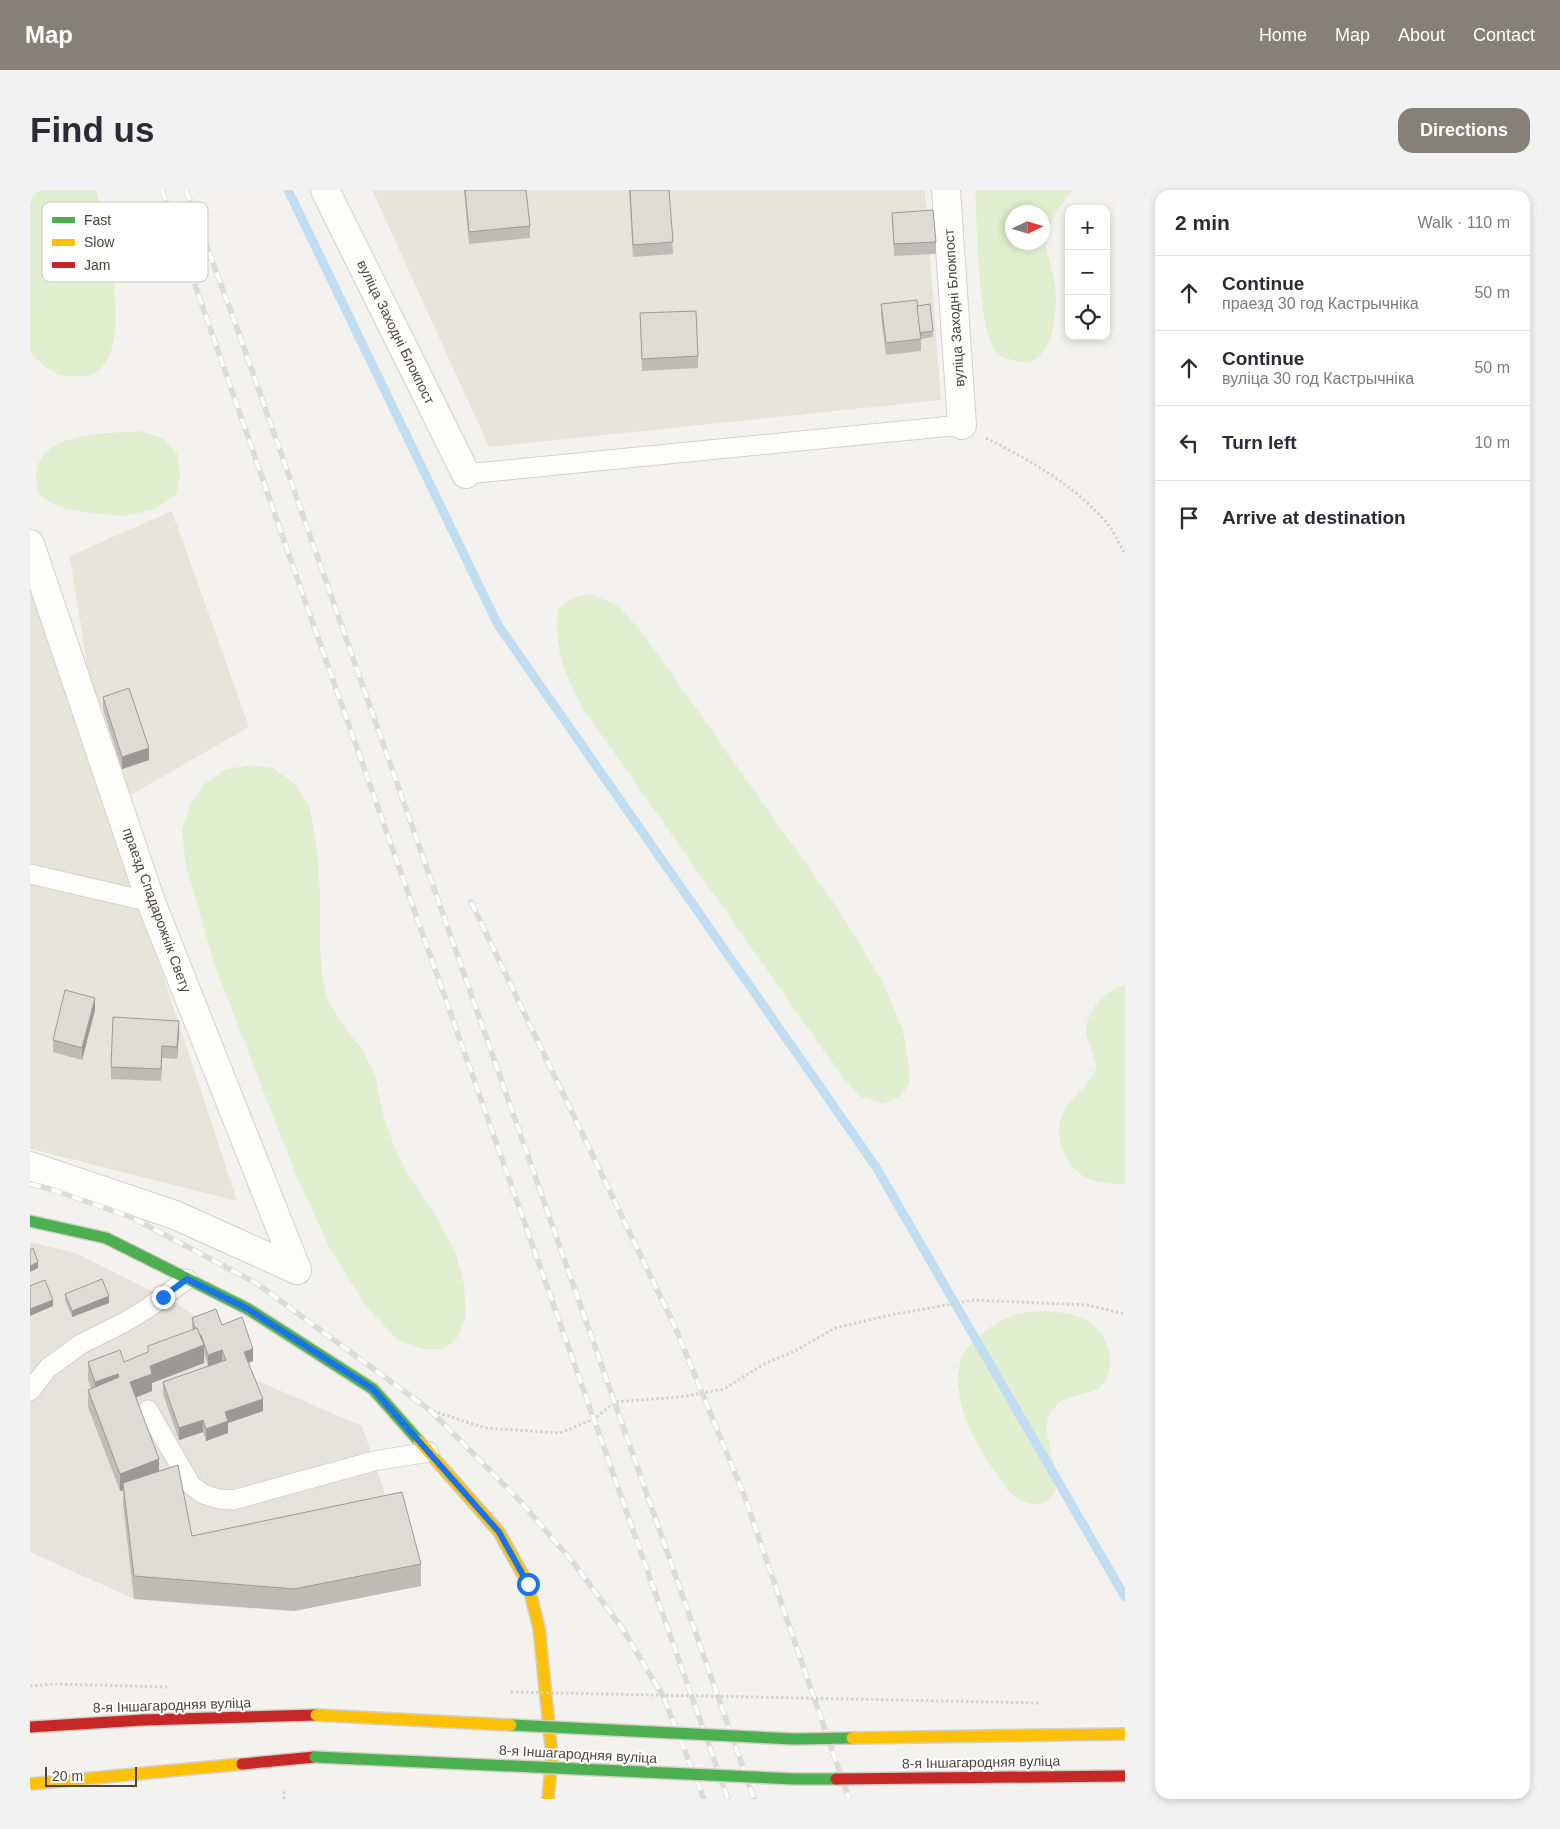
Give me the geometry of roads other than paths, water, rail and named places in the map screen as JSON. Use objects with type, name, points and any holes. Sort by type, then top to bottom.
[{"type":"main road","points":[[30,1221],[106,1238],[248,1309],[373,1389],[499,1532],[528,1584],[539,1628],[552,1756],[548,1799]]},
{"type":"main road","name":"8-я Іншагародняя вуліца","points":[[30,1727],[143,1720],[316,1715],[794,1739],[1125,1734]]},
{"type":"main road","name":"8-я Іншагародняя вуліца","points":[[30,1784],[315,1757],[795,1779],[1125,1776]]},
{"type":"street","name":"вуліца Заходні Блокпост","points":[[325,190],[466,474]]},
{"type":"street","name":"вуліца Заходні Блокпост","points":[[946,190],[962,425]]},
{"type":"street","name":"праезд Спадарожнік Свету","points":[[30,544],[151,902],[297,1270],[175,1215],[30,1166]]},
{"type":"lane","points":[[466,474],[962,425]]},
{"type":"lane","points":[[30,874],[151,902]]},
{"type":"lane","points":[[30,1391],[48,1368],[81,1344],[148,1308],[187,1279]]},
{"type":"lane","points":[[148,1410],[190,1485],[203,1494],[219,1499],[232,1500],[374,1461],[429,1452]]},
{"type":"waterway","points":[[288,190],[498,625],[876,1167],[1125,1597]]},
{"type":"railway","points":[[162,190],[166,202]]},
{"type":"railway","points":[[186,190],[190,202]]},
{"type":"railway","points":[[208,250],[754,1799]]},
{"type":"railway","points":[[194,282],[728,1799]]},
{"type":"railway","points":[[471,902],[675,1327],[744,1495],[849,1799]]},
{"type":"railway","points":[[30,1184],[131,1217],[256,1283],[431,1411],[520,1501],[573,1562],[622,1628],[663,1696],[704,1799]]}]
